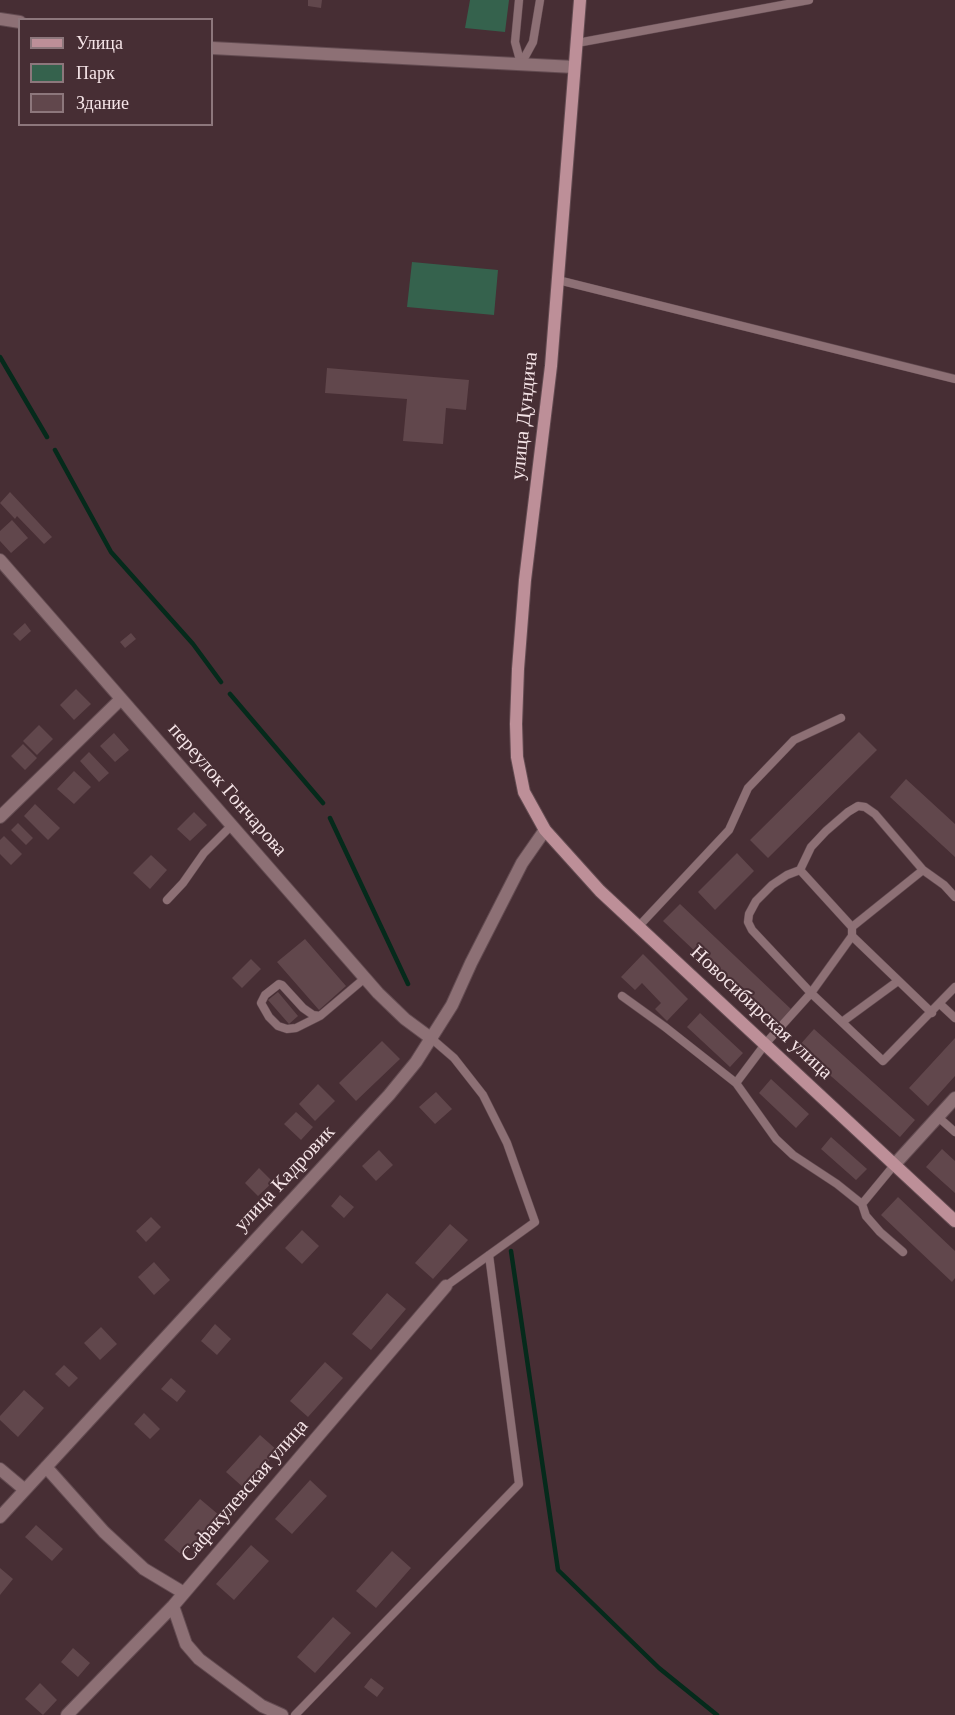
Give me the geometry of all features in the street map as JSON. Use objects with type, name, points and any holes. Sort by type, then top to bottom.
[{"type":"main road","name":"улица Дундича","points":[[545,830],[524,792],[518,757],[516,724],[518,669],[525,580],[551,366],[580,0]]},
{"type":"main road","name":"Новосибирская улица","points":[[545,830],[600,891],[955,1221]]},
{"type":"street","points":[[0,19],[18,22]]},
{"type":"street","points":[[213,48],[574,67]]},
{"type":"street","name":"переулок Гончарова","points":[[1,562],[365,978],[405,1019],[432,1039]]},
{"type":"street","points":[[0,818],[122,699]]},
{"type":"street","name":"улица Кадровик","points":[[0,1517],[389,1095],[432,1039],[452,1005],[522,863],[545,830]]},
{"type":"street","points":[[895,1164],[955,1098]]},
{"type":"street","name":"Сафакулевская улица","points":[[67,1715],[184,1593],[446,1286]]},
{"type":"street","points":[[46,1467],[104,1532],[144,1569],[184,1593]]},
{"type":"street","points":[[0,1469],[25,1490]]},
{"type":"street","points":[[172,1606],[186,1644],[199,1659],[262,1706],[282,1715]]},
{"type":"lane","points":[[519,0],[514,42],[521,64]]},
{"type":"lane","points":[[521,64],[533,42],[540,0]]},
{"type":"lane","points":[[577,43],[809,0]]},
{"type":"lane","points":[[558,280],[955,379]]},
{"type":"lane","points":[[639,926],[729,830],[748,788],[795,740],[841,718]]},
{"type":"lane","points":[[955,897],[944,885],[923,870],[875,814],[865,807],[858,807],[848,812],[826,831],[811,848],[800,870],[772,885],[756,901],[748,914],[748,922],[752,930],[811,993],[884,1061],[955,987]]},
{"type":"lane","points":[[167,900],[183,883],[204,853],[232,825]]},
{"type":"lane","points":[[736,1083],[766,1043],[811,993],[852,936],[852,927],[800,870]]},
{"type":"lane","points":[[852,927],[923,870]]},
{"type":"lane","points":[[852,936],[932,1013]]},
{"type":"lane","points":[[320,1016],[313,1015],[303,1008],[279,984],[265,995],[261,1003],[269,1017],[278,1026],[287,1029],[296,1028],[320,1016],[365,978]]},
{"type":"lane","points":[[842,1022],[898,981]]},
{"type":"lane","points":[[622,996],[736,1083],[776,1139],[793,1155],[837,1184],[862,1204],[866,1216],[903,1252]]},
{"type":"lane","points":[[940,1004],[955,1017]]},
{"type":"lane","points":[[432,1039],[454,1058],[483,1095],[507,1143],[535,1222],[446,1286]]},
{"type":"lane","points":[[938,1117],[955,1132]]},
{"type":"lane","points":[[862,1204],[895,1164]]},
{"type":"lane","points":[[295,1715],[519,1484],[489,1255]]},
{"type":"green space","points":[[470,0],[509,0],[505,32],[465,28]]},
{"type":"green space","points":[[412,262],[498,270],[494,315],[407,307]]},
{"type":"building","points":[[308,0],[322,0],[321,8],[308,6]]},
{"type":"building","points":[[327,368],[469,380],[466,410],[446,408],[443,444],[403,441],[407,399],[325,393]]},
{"type":"building","points":[[10,492],[52,537],[44,544],[17,516],[15,519],[0,503]]},
{"type":"building","points":[[12,520],[28,538],[11,553],[0,541],[0,531]]},
{"type":"building","points":[[25,623],[31,631],[20,641],[13,634]]},
{"type":"building","points":[[131,633],[136,639],[125,648],[120,642]]},
{"type":"building","points":[[76,689],[91,704],[74,720],[60,705]]},
{"type":"building","points":[[39,725],[53,739],[37,755],[23,741]]},
{"type":"building","points":[[859,732],[877,750],[768,858],[750,840]]},
{"type":"building","points":[[114,733],[129,750],[115,762],[100,746]]},
{"type":"building","points":[[23,744],[37,758],[25,770],[11,756]]},
{"type":"building","points":[[89,752],[109,773],[99,782],[80,761]]},
{"type":"building","points":[[74,771],[91,787],[74,804],[57,789]]},
{"type":"building","points":[[906,779],[955,824],[955,857],[890,797]]},
{"type":"building","points":[[35,804],[60,828],[48,840],[24,816]]},
{"type":"building","points":[[194,812],[207,825],[190,841],[177,829]]},
{"type":"building","points":[[18,823],[33,838],[26,845],[11,830]]},
{"type":"building","points":[[4,836],[22,854],[11,865],[0,854],[0,840]]},
{"type":"building","points":[[737,853],[754,871],[715,910],[698,892]]},
{"type":"building","points":[[151,855],[167,870],[150,889],[133,873]]},
{"type":"building","points":[[680,904],[792,1010],[775,1027],[663,921]]},
{"type":"building","points":[[305,939],[346,986],[319,1010],[277,962]]},
{"type":"building","points":[[643,954],[688,999],[667,1021],[655,1009],[661,1003],[642,983],[635,990],[621,977]]},
{"type":"building","points":[[251,959],[261,969],[242,988],[232,978]]},
{"type":"building","points":[[278,992],[298,1016],[289,1024],[268,1000]]},
{"type":"building","points":[[700,1013],[743,1053],[730,1067],[687,1027]]},
{"type":"building","points":[[814,1029],[915,1120],[900,1137],[798,1047]]},
{"type":"building","points":[[955,1038],[955,1076],[928,1106],[909,1088]]},
{"type":"building","points":[[382,1041],[400,1059],[356,1101],[339,1083]]},
{"type":"building","points":[[771,1079],[809,1114],[796,1128],[759,1093]]},
{"type":"building","points":[[318,1084],[335,1101],[315,1121],[299,1104]]},
{"type":"building","points":[[436,1092],[452,1109],[435,1124],[419,1107]]},
{"type":"building","points":[[296,1112],[313,1127],[301,1140],[284,1124]]},
{"type":"building","points":[[831,1137],[867,1169],[856,1180],[821,1149]]},
{"type":"building","points":[[942,1149],[955,1161],[955,1193],[926,1167]]},
{"type":"building","points":[[379,1150],[393,1165],[376,1181],[362,1166]]},
{"type":"building","points":[[259,1168],[273,1182],[258,1196],[245,1183]]},
{"type":"building","points":[[340,1195],[354,1207],[344,1218],[331,1206]]},
{"type":"building","points":[[898,1197],[955,1251],[955,1278],[952,1282],[881,1215]]},
{"type":"building","points":[[151,1217],[161,1227],[146,1242],[136,1231]]},
{"type":"building","points":[[450,1224],[468,1240],[433,1279],[415,1263]]},
{"type":"building","points":[[302,1230],[319,1246],[302,1264],[285,1248]]},
{"type":"building","points":[[154,1262],[170,1280],[154,1295],[138,1277]]},
{"type":"building","points":[[387,1293],[406,1309],[371,1350],[352,1334]]},
{"type":"building","points":[[215,1324],[231,1339],[217,1355],[201,1341]]},
{"type":"building","points":[[101,1327],[117,1344],[100,1360],[84,1343]]},
{"type":"building","points":[[325,1362],[343,1378],[308,1417],[290,1401]]},
{"type":"building","points":[[64,1365],[78,1378],[69,1387],[55,1374]]},
{"type":"building","points":[[171,1378],[186,1391],[177,1402],[161,1389]]},
{"type":"building","points":[[24,1390],[44,1408],[18,1437],[0,1420],[0,1416]]},
{"type":"building","points":[[144,1413],[160,1429],[150,1439],[134,1424]]},
{"type":"building","points":[[260,1435],[278,1451],[244,1488],[226,1472]]},
{"type":"building","points":[[310,1480],[327,1496],[292,1534],[275,1519]]},
{"type":"building","points":[[200,1499],[219,1515],[183,1556],[164,1540]]},
{"type":"building","points":[[36,1525],[63,1549],[52,1561],[25,1537]]},
{"type":"building","points":[[251,1545],[269,1561],[234,1600],[216,1584]]},
{"type":"building","points":[[392,1551],[411,1568],[376,1608],[356,1591]]},
{"type":"building","points":[[0,1568],[13,1579],[0,1595]]},
{"type":"building","points":[[333,1617],[351,1633],[315,1673],[297,1657]]},
{"type":"building","points":[[73,1648],[90,1663],[78,1677],[61,1662]]},
{"type":"building","points":[[371,1678],[384,1688],[377,1697],[364,1687]]},
{"type":"building","points":[[40,1683],[57,1700],[43,1715],[25,1699]]},
{"type":"waterway","points":[[0,357],[47,437]]},
{"type":"waterway","points":[[55,450],[111,552],[193,644],[221,682]]},
{"type":"waterway","points":[[230,694],[323,803]]},
{"type":"waterway","points":[[330,818],[408,984]]},
{"type":"waterway","points":[[511,1251],[558,1570],[659,1668],[717,1715]]}]
